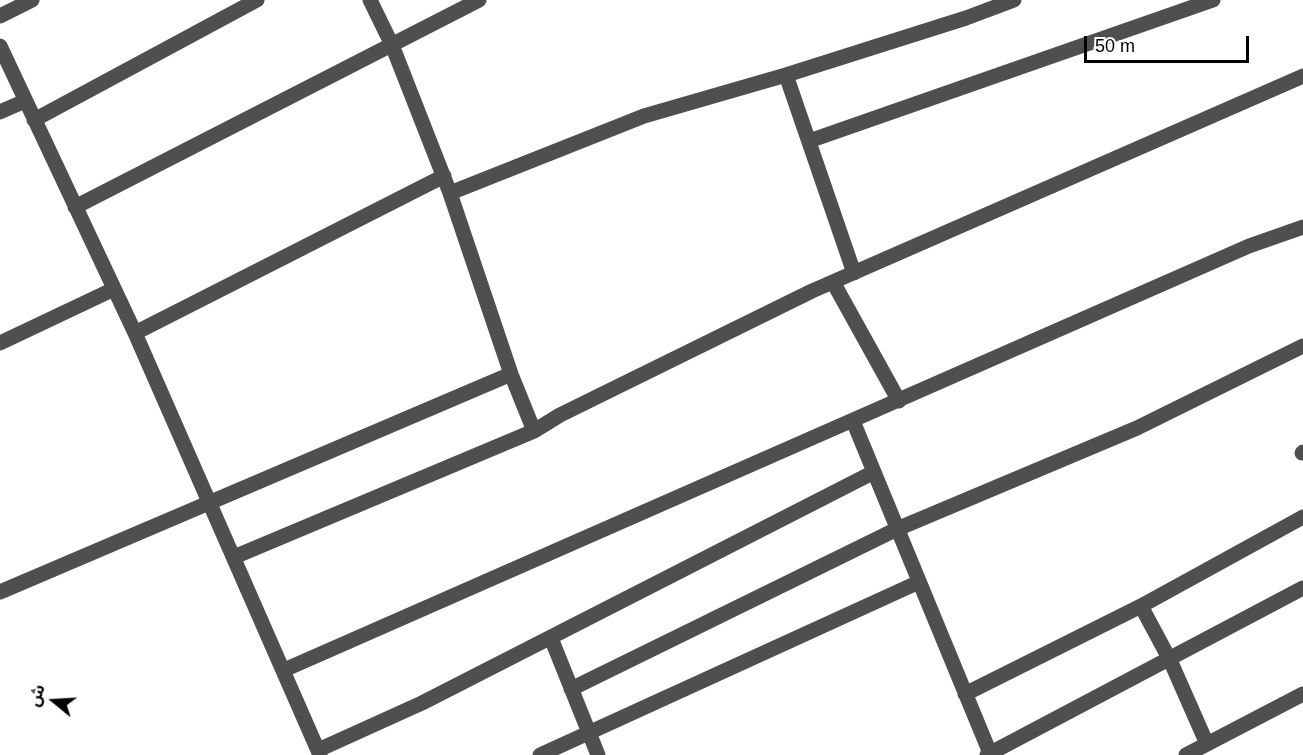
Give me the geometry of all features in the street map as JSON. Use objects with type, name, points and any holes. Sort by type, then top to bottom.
[{"type":"street","points":[[0,16],[32,0]]},
{"type":"street","points":[[34,120],[257,0]]},
{"type":"street","points":[[370,0],[392,45],[444,176],[511,374],[534,431]]},
{"type":"street","points":[[75,207],[479,0]]},
{"type":"street","points":[[450,192],[644,116],[786,75],[966,18],[1014,0]]},
{"type":"street","points":[[809,141],[1213,0]]},
{"type":"street","points":[[0,46],[135,333],[319,753],[550,638],[874,471]]},
{"type":"street","points":[[786,75],[854,273]]},
{"type":"street","points":[[234,557],[534,431],[560,415],[833,282],[1303,76]]},
{"type":"street","points":[[0,112],[25,101]]},
{"type":"street","points":[[135,333],[444,176]]},
{"type":"street","points":[[284,670],[853,422],[1249,246],[1303,227]]},
{"type":"street","points":[[833,282],[899,401]]},
{"type":"street","points":[[0,343],[114,290]]},
{"type":"street","points":[[571,689],[897,529],[1137,428],[1303,346]]},
{"type":"street","points":[[0,592],[511,374]]},
{"type":"street","points":[[853,422],[988,754],[1303,588]]},
{"type":"street","points":[[965,694],[1141,606],[1303,517]]},
{"type":"street","points":[[540,755],[588,731],[919,582]]},
{"type":"street","points":[[1141,606],[1170,660],[1196,751],[1303,694]]},
{"type":"street","points":[[550,638],[598,755]]}]
